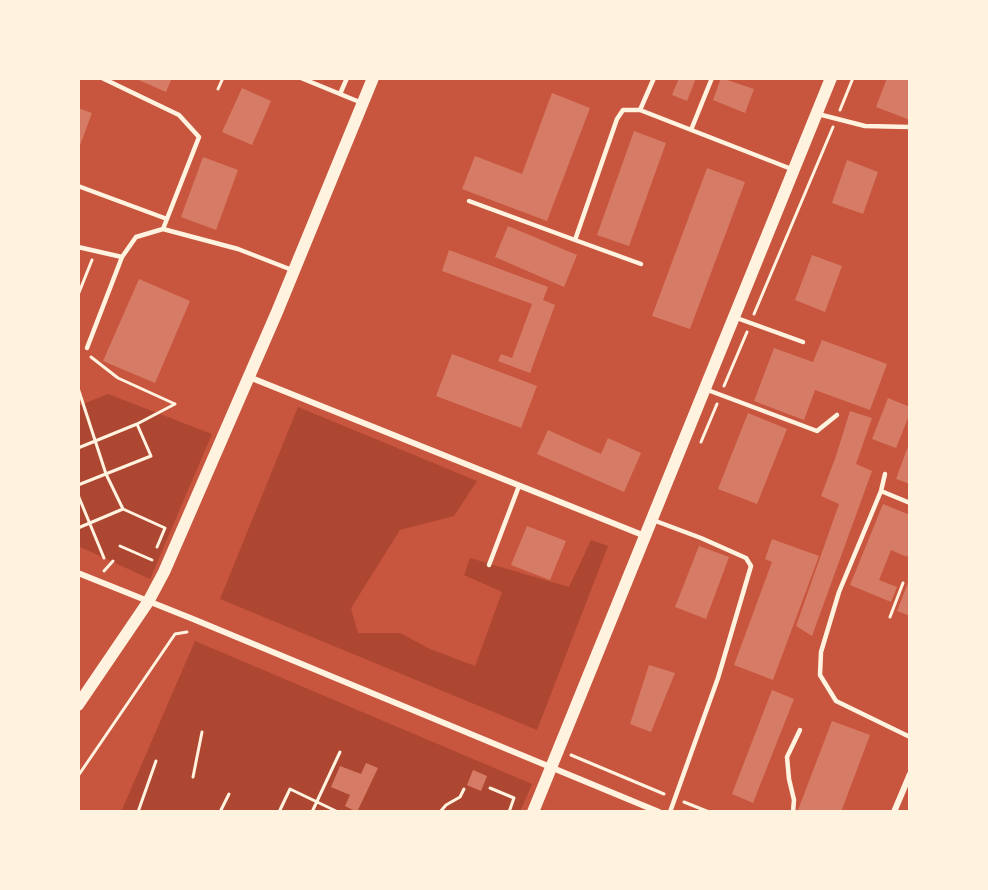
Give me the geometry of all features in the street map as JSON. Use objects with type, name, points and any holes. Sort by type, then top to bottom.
[{"type":"main road","points":[[78,705],[148,602],[164,572],[294,271],[373,78]]},
{"type":"main road","points":[[533,812],[831,78]]},
{"type":"street","points":[[249,377],[646,536]]},
{"type":"street","points":[[78,573],[646,809],[659,812]]},
{"type":"street","points":[[894,812],[910,774]]},
{"type":"lane","points":[[102,78],[179,115],[199,137],[163,229]]},
{"type":"lane","points":[[301,78],[363,103]]},
{"type":"lane","points":[[340,94],[347,78]]},
{"type":"lane","points":[[640,110],[654,78]]},
{"type":"lane","points":[[691,130],[712,78]]},
{"type":"lane","points":[[575,240],[617,119],[623,110],[640,110],[794,170]]},
{"type":"lane","points":[[817,114],[865,126],[910,127]]},
{"type":"lane","points":[[78,186],[167,219]]},
{"type":"lane","points":[[469,201],[641,264]]},
{"type":"lane","points":[[87,348],[122,257],[136,237],[163,229],[238,249],[294,271]]},
{"type":"lane","points":[[78,247],[122,257]]},
{"type":"lane","points":[[734,317],[803,342]]},
{"type":"lane","points":[[705,389],[817,431],[837,415]]},
{"type":"lane","points":[[885,474],[881,491],[839,592],[821,652],[820,675],[836,700],[910,737]]},
{"type":"lane","points":[[489,565],[519,486]]},
{"type":"lane","points":[[881,491],[910,503]]},
{"type":"lane","points":[[652,520],[746,558],[751,566],[718,678],[670,812]]},
{"type":"lane","points":[[793,812],[794,800],[787,757],[800,730]]},
{"type":"path","points":[[218,89],[223,78]]},
{"type":"path","points":[[697,452],[853,78]]},
{"type":"path","points":[[78,295],[96,252]]},
{"type":"path","points":[[78,448],[137,424],[175,404],[118,378],[92,359],[87,348]]},
{"type":"path","points":[[78,388],[106,474],[123,509],[165,528],[156,549]]},
{"type":"path","points":[[78,485],[151,456],[137,424]]},
{"type":"path","points":[[78,495],[104,558]]},
{"type":"path","points":[[78,528],[123,509]]},
{"type":"path","points":[[120,546],[152,560],[148,568]]},
{"type":"path","points":[[890,617],[903,583]]},
{"type":"path","points":[[78,776],[175,634],[187,632]]},
{"type":"path","points":[[193,777],[202,732]]},
{"type":"path","points":[[575,745],[571,755],[709,812]]},
{"type":"path","points":[[312,812],[340,752]]},
{"type":"path","points":[[138,812],[136,811],[156,761]]},
{"type":"path","points":[[490,788],[514,798],[509,812]]},
{"type":"path","points":[[279,812],[290,789],[338,812]]},
{"type":"path","points":[[440,812],[446,805],[460,797],[464,789]]},
{"type":"path","points":[[219,812],[229,794]]},
{"type":"shaded area","points":[[108,394],[212,434],[150,579],[78,546],[78,406]]},
{"type":"shaded area","points":[[298,407],[477,481],[454,516],[400,530],[351,608],[358,633],[400,633],[430,649],[475,666],[502,592],[464,575],[470,558],[569,587],[591,540],[608,546],[537,730],[220,599]]},
{"type":"shaded area","points":[[195,641],[532,784],[520,812],[121,812]]},
{"type":"building","points":[[134,78],[172,78],[166,92]]},
{"type":"building","points":[[679,78],[696,78],[687,101],[672,95]]},
{"type":"building","points":[[721,78],[754,89],[745,113],[713,100]]},
{"type":"building","points":[[887,78],[910,78],[910,120],[876,107]]},
{"type":"building","points":[[242,88],[271,101],[252,145],[222,132]]},
{"type":"building","points":[[552,93],[590,108],[547,221],[462,189],[475,156],[522,174]]},
{"type":"building","points":[[78,108],[92,113],[78,151]]},
{"type":"building","points":[[634,131],[666,143],[629,246],[597,235]]},
{"type":"building","points":[[203,157],[238,170],[216,230],[181,217]]},
{"type":"building","points":[[847,160],[878,172],[863,214],[832,203]]},
{"type":"building","points":[[707,168],[745,182],[690,329],[652,316]]},
{"type":"building","points":[[508,226],[577,255],[564,287],[495,257]]},
{"type":"building","points":[[449,250],[548,287],[543,300],[555,305],[530,373],[498,361],[501,354],[512,358],[532,304],[442,271]]},
{"type":"building","points":[[812,255],[842,266],[825,312],[795,300]]},
{"type":"building","points":[[139,279],[190,301],[155,383],[103,361]]},
{"type":"building","points":[[822,340],[887,364],[870,410],[815,390],[804,420],[754,401],[774,348],[813,362]]},
{"type":"building","points":[[452,354],[537,386],[521,428],[436,396]]},
{"type":"building","points":[[888,398],[910,407],[910,413],[896,448],[872,439]]},
{"type":"building","points":[[850,411],[872,418],[856,464],[872,471],[812,636],[796,626],[839,504],[821,496]]},
{"type":"building","points":[[748,413],[787,429],[757,504],[718,489]]},
{"type":"building","points":[[548,430],[601,454],[608,438],[641,453],[624,492],[537,454]]},
{"type":"building","points":[[910,441],[910,484],[896,479]]},
{"type":"building","points":[[883,504],[910,515],[910,549],[907,557],[891,550],[879,580],[897,587],[891,602],[850,585]]},
{"type":"building","points":[[527,526],[566,541],[550,580],[511,565]]},
{"type":"building","points":[[772,539],[819,556],[773,680],[734,665],[772,562],[765,559]]},
{"type":"building","points":[[699,546],[729,557],[706,619],[675,607]]},
{"type":"building","points":[[910,578],[910,616],[897,611]]},
{"type":"building","points":[[649,665],[675,673],[651,732],[630,724]]},
{"type":"building","points":[[772,690],[794,699],[753,803],[732,794]]},
{"type":"building","points":[[832,721],[870,735],[841,812],[798,810]]},
{"type":"building","points":[[366,763],[378,768],[357,812],[345,806],[350,795],[331,787],[340,766],[361,774]]},
{"type":"building","points":[[473,770],[487,776],[481,791],[467,785]]}]
